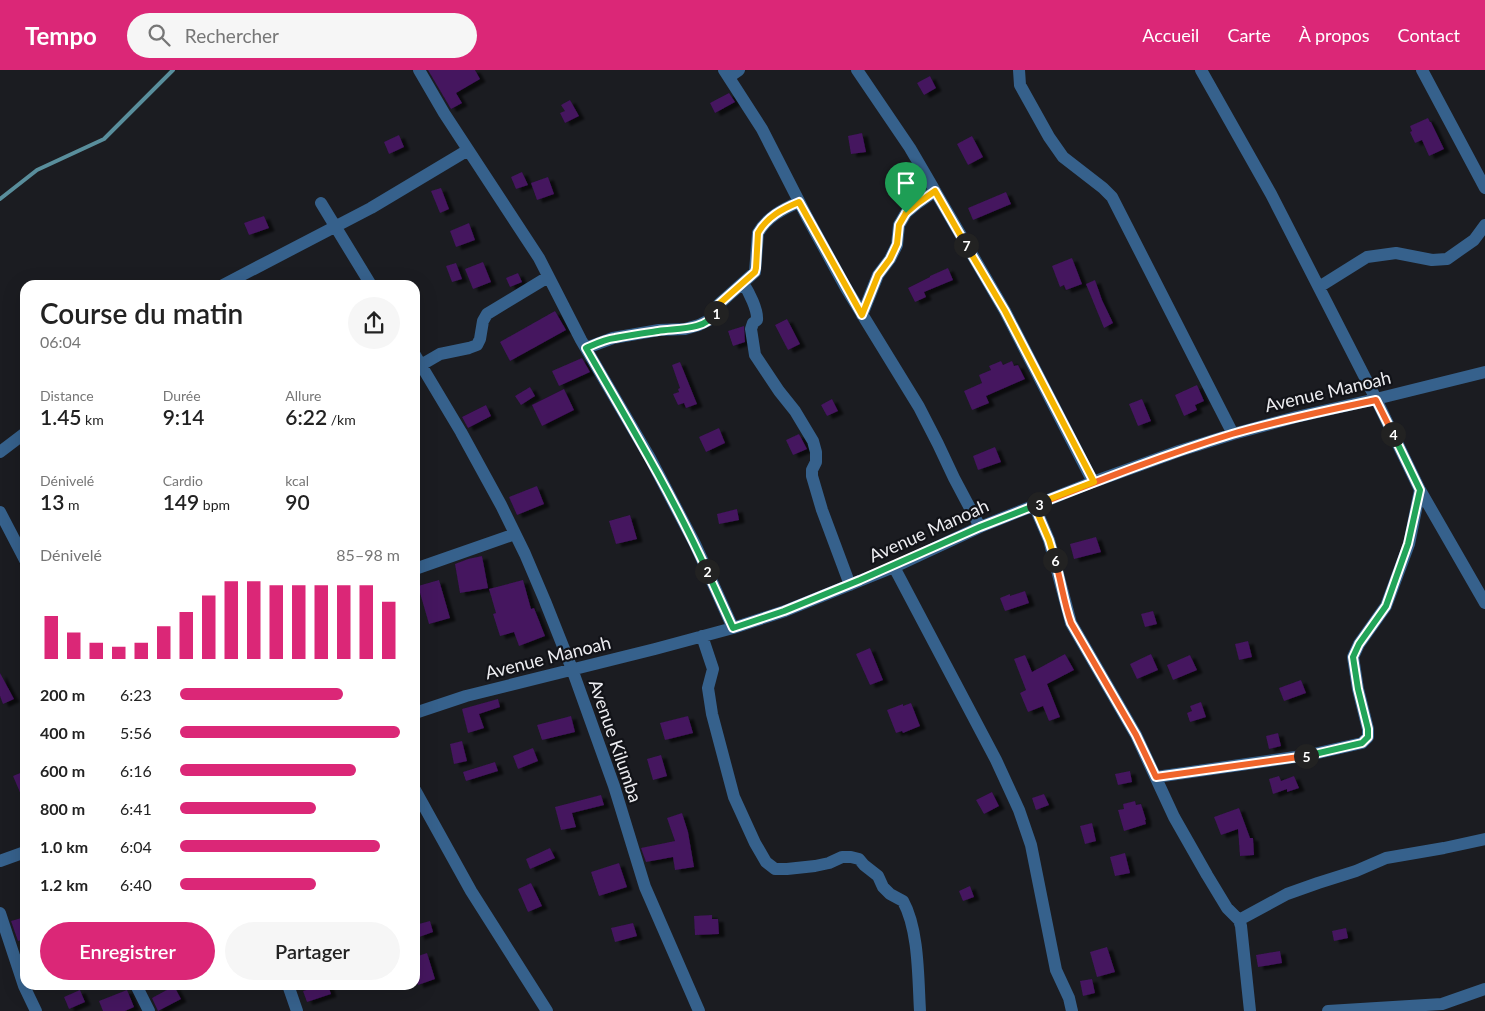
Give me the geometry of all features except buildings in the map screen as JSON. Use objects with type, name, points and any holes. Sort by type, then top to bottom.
[{"type":"street","points":[[419,70],[444,113],[539,258],[586,348],[650,458],[695,544],[733,628]]},
{"type":"street","points":[[857,70],[910,148],[1005,311],[1094,482]]},
{"type":"street","points":[[1019,70],[1020,85],[1049,137],[1063,157],[1103,188],[1112,198],[1233,434]]},
{"type":"street","points":[[1201,70],[1271,194],[1420,490],[1485,603]]},
{"type":"street","points":[[1422,70],[1485,188]]},
{"type":"street","points":[[730,72],[862,315],[919,407],[980,527]]},
{"type":"street","points":[[232,280],[371,208],[468,150]]},
{"type":"street","points":[[862,315],[878,275],[890,259],[897,244],[899,225],[906,213],[935,191]]},
{"type":"street","points":[[586,348],[613,338],[698,326],[713,318],[719,304],[755,272],[758,233],[761,228],[781,209],[799,202]]},
{"type":"street","points":[[321,203],[368,280]]},
{"type":"street","points":[[1319,287],[1367,257],[1396,253],[1432,260],[1447,259],[1474,240],[1485,224]]},
{"type":"street","points":[[420,359],[469,348],[477,344],[480,339],[483,321],[487,314],[548,277]]},
{"type":"street","points":[[743,283],[757,315],[757,320],[750,329],[755,355],[795,411],[813,441],[816,462],[812,470],[812,476],[828,529],[850,584]]},
{"type":"street","name":"Avenue Kilumba","points":[[420,363],[462,432],[501,505],[545,601],[572,669],[614,786],[645,887],[699,1011]]},
{"type":"street","name":"Avenue Manoah","points":[[420,711],[466,696],[733,628],[784,611],[894,566],[1034,505],[1179,451],[1296,417],[1376,400],[1485,372]]},
{"type":"street","points":[[0,452],[20,437]]},
{"type":"street","points":[[1156,777],[1309,755],[1362,743],[1368,737],[1353,657],[1359,644],[1386,606],[1408,544],[1420,490]]},
{"type":"street","points":[[1034,505],[1049,540],[1071,623],[1136,735],[1174,817],[1227,908],[1239,920],[1250,1011]]},
{"type":"street","points":[[0,512],[20,550]]},
{"type":"street","points":[[420,567],[515,534]]},
{"type":"street","points":[[894,566],[996,760],[1019,810],[1031,845],[1056,970],[1070,998],[1072,1011]]},
{"type":"street","points":[[702,636],[713,669],[708,688],[712,714],[734,797],[766,862],[775,869],[787,870],[815,866],[842,857],[852,857],[859,860],[878,876],[883,887],[890,894],[904,901],[910,916],[914,937],[920,1011]]},
{"type":"street","points":[[420,799],[466,883],[547,1011]]},
{"type":"street","points":[[1239,920],[1287,894],[1356,871],[1386,858],[1485,839]]},
{"type":"street","points":[[1,858],[20,853]]},
{"type":"street","points":[[0,913],[20,974]]},
{"type":"street","points":[[1328,1011],[1442,1004],[1485,989]]},
{"type":"street","points":[[26,990],[36,1011]]},
{"type":"street","points":[[138,990],[149,1011]]},
{"type":"street","points":[[290,990],[298,1011]]},
{"type":"waterway","points":[[0,199],[37,170],[104,139],[173,70]]},
{"type":"route","points":[[906,213],[899,225],[897,244],[890,259],[878,275],[862,315],[799,202],[781,209],[761,228],[758,233],[755,272],[719,304],[713,318],[698,326],[613,338],[586,348],[650,458],[695,544],[733,628],[784,611],[894,566],[1034,505],[1179,451],[1296,417],[1376,400],[1420,490],[1408,544],[1386,606],[1359,644],[1353,657],[1358,689],[1368,729],[1368,737],[1362,743],[1309,755],[1156,777],[1136,735],[1071,623],[1049,540],[1034,505],[1094,482],[1005,311],[935,191],[906,213]]}]
